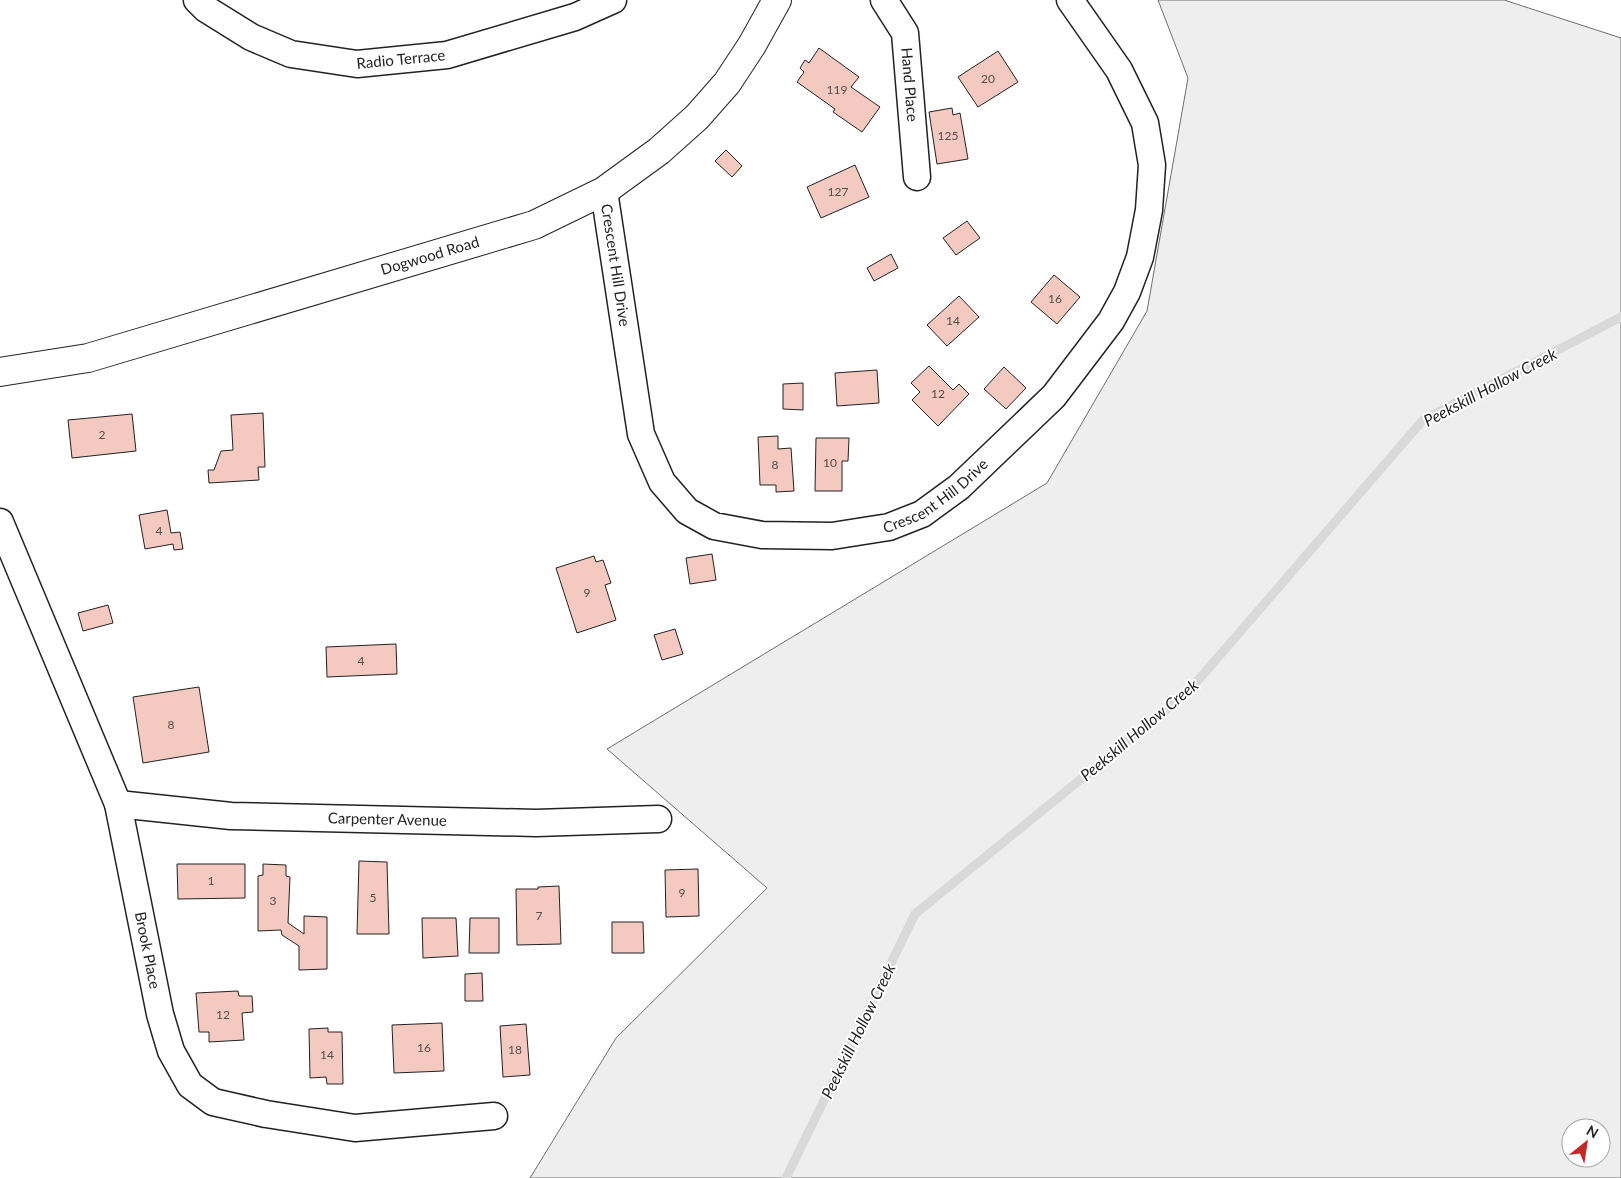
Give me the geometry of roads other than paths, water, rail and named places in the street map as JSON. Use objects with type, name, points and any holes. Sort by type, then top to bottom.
[{"type":"street","name":"Radio Terrace","points":[[197,0],[206,9],[251,37],[291,54],[357,64],[447,56],[575,17],[613,0]]},
{"type":"street","name":"Dogwood Road","points":[[0,372],[88,358],[534,225],[604,191],[659,151],[697,116],[727,83],[752,46],[777,0]]},
{"type":"street","name":"Hand Place","points":[[884,0],[905,33],[917,177]]},
{"type":"street","name":"Crescent Hill Drive","points":[[604,191],[641,434],[662,482],[687,511],[714,526],[762,534],[832,536],[889,527],[922,514],[959,487],[1054,396],[1111,321],[1128,292],[1140,257],[1149,210],[1152,165],[1145,123],[1119,70],[1070,0]]},
{"type":"street","name":"Brook Place","points":[[0,522],[118,804],[160,1014],[171,1051],[190,1085],[213,1102],[266,1114],[355,1128],[494,1116]]},
{"type":"street","name":"Carpenter Avenue","points":[[118,804],[251,817],[536,823],[658,819]]},
{"type":"waterway","name":"Peekskill Hollow Creek","points":[[786,1178],[915,914],[1188,692],[1423,420],[1621,317]]}]
